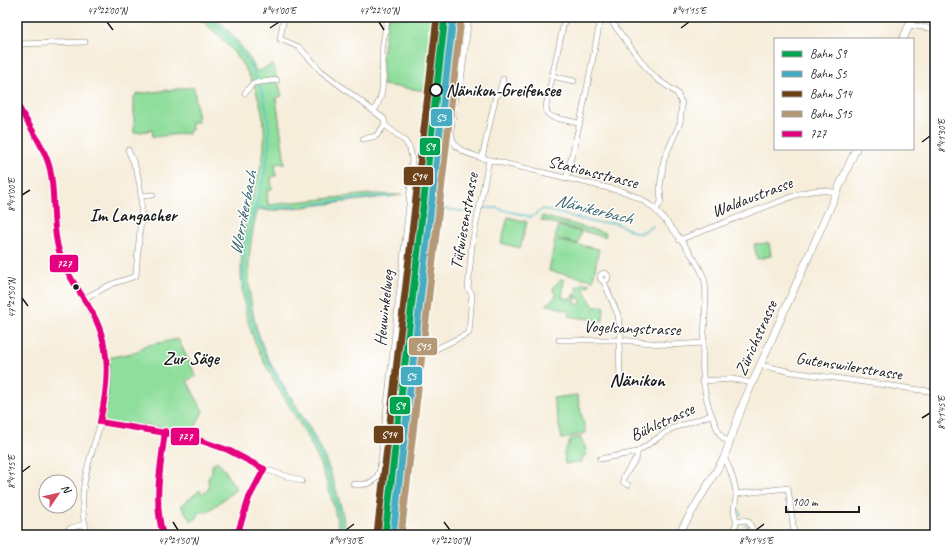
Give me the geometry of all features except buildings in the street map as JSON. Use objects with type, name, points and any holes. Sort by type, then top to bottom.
[{"type":"main road","points":[[903,38],[913,17]]},
{"type":"main road","name":"Zürichstrasse","points":[[678,535],[724,458],[752,383],[856,150]]},
{"type":"street","points":[[282,17],[280,39],[299,47],[321,72],[384,119],[385,125],[376,136],[363,140]]},
{"type":"street","points":[[374,111],[380,102],[383,88],[382,56],[388,17]]},
{"type":"street","points":[[452,124],[464,17]]},
{"type":"street","points":[[452,124],[456,115],[469,17]]},
{"type":"street","points":[[565,17],[546,106],[547,113],[552,117],[578,123]]},
{"type":"street","points":[[566,179],[601,17]]},
{"type":"street","points":[[608,17],[648,70],[657,79],[677,93],[682,104],[680,123],[664,159],[660,187],[661,202],[656,210]]},
{"type":"street","points":[[909,25],[935,29]]},
{"type":"street","points":[[17,44],[86,42]]},
{"type":"street","points":[[552,76],[574,81]]},
{"type":"street","points":[[482,158],[496,96],[500,94],[503,79]]},
{"type":"street","points":[[246,93],[253,83],[277,80]]},
{"type":"street","points":[[17,104],[46,156],[52,180],[59,250],[69,274],[98,324],[108,358],[107,391],[82,494],[84,524],[88,535]]},
{"type":"street","name":"Stationsstrasse","points":[[452,124],[451,137],[458,149],[465,153],[566,179],[625,192],[646,202],[656,210],[697,263],[704,278],[706,299],[702,381],[711,415],[722,437],[730,442]]},
{"type":"street","name":"Heuwinkelweg","points":[[353,484],[363,485],[372,482],[377,477],[380,469],[409,205],[411,153],[405,141],[385,125]]},
{"type":"street","points":[[84,298],[112,284],[136,276],[142,196],[136,167],[128,150]]},
{"type":"street","name":"Tüfwiesenstrasse","points":[[426,354],[469,332],[472,294],[468,289],[472,244],[489,160]]},
{"type":"street","name":"Waldaustrasse","points":[[679,240],[753,210],[803,192],[826,190],[836,193]]},
{"type":"street","points":[[142,196],[153,195]]},
{"type":"street","points":[[604,282],[618,315],[620,340],[620,381]]},
{"type":"street","name":"Vogelsangstrasse","points":[[559,340],[620,340],[670,345],[703,343]]},
{"type":"street","name":"Gutenswilerstrasse","points":[[760,365],[792,372],[935,392]]},
{"type":"street","points":[[702,381],[733,378],[752,383]]},
{"type":"street","name":"Bühlstrasse","points":[[600,459],[637,452],[672,429],[711,415]]},
{"type":"street","points":[[100,422],[130,428],[165,431],[196,438],[239,454],[264,469],[302,482]]},
{"type":"street","points":[[163,535],[160,528],[157,509],[165,431]]},
{"type":"street","points":[[628,485],[623,482],[624,478],[637,457],[637,452]]},
{"type":"street","points":[[724,458],[728,464],[736,494],[734,504],[735,517],[737,521],[732,535]]},
{"type":"street","points":[[237,535],[249,498],[264,469]]},
{"type":"street","points":[[736,494],[788,488],[794,532]]},
{"type":"street","points":[[737,521],[745,520],[749,522],[755,535]]},
{"type":"street","points":[[61,535],[70,528],[84,524]]},
{"type":"green space","points":[[197,17],[210,17],[223,25],[237,41],[257,72],[273,64],[282,96],[276,98],[285,163],[275,164],[276,176],[271,177],[272,189],[267,190],[268,205],[370,194],[402,195],[270,211],[258,209],[253,229],[249,268],[252,308],[256,327],[271,364],[308,424],[324,456],[336,489],[347,535],[340,535],[331,495],[317,457],[257,348],[244,304],[241,278],[243,238],[264,148],[264,128],[256,91],[238,58],[212,30]]},
{"type":"green space","points":[[388,17],[436,17],[427,91],[383,85],[382,56]]},
{"type":"green space","points":[[194,87],[198,122],[191,122],[192,130],[189,131],[189,133],[153,137],[152,130],[134,133],[134,97],[137,94]]},
{"type":"green space","points":[[542,216],[606,233],[605,237],[541,220]]},
{"type":"green space","points":[[508,217],[527,222],[520,248],[501,243]]},
{"type":"green space","points":[[558,226],[581,232],[578,244],[555,238]]},
{"type":"green space","points":[[555,240],[599,249],[593,280],[549,271]]},
{"type":"green space","points":[[769,243],[771,256],[757,259],[754,244]]},
{"type":"green space","points":[[561,279],[564,280],[562,298],[572,299],[573,294],[576,298],[575,304],[581,304],[581,299],[577,298],[575,294],[577,294],[578,289],[575,288],[584,283],[591,284],[583,289],[594,307],[604,306],[603,321],[568,316],[569,311],[546,304],[555,298],[556,294],[553,291],[554,286]]},
{"type":"green space","points":[[178,339],[196,376],[187,381],[203,411],[191,436],[159,430],[159,427],[130,424],[130,428],[100,422],[107,391],[108,358],[137,352],[144,346]]},
{"type":"green space","points":[[398,351],[380,535],[377,535],[382,494],[379,491]]},
{"type":"green space","points":[[577,395],[586,433],[562,439],[553,398]]},
{"type":"green space","points":[[580,437],[587,455],[582,457],[582,462],[565,464],[564,453],[571,439]]},
{"type":"green space","points":[[217,461],[237,489],[207,512],[199,512],[197,518],[191,521],[181,506],[200,490],[202,494],[209,489],[208,478],[212,472],[212,465]]},
{"type":"waterway","name":"Werrikerbach","points":[[205,17],[236,45],[248,62],[258,81]]},
{"type":"waterway","name":"Werrikerbach","points":[[259,84],[267,114],[269,145],[263,179],[248,234],[244,262],[247,301],[260,343],[269,363],[302,419],[324,463],[335,498],[344,535]]},
{"type":"waterway","name":"Nänikerbach","points":[[307,205],[376,197],[391,197]]},
{"type":"waterway","name":"Nänikerbach","points":[[255,205],[267,209],[298,206]]},
{"type":"waterway","name":"Nänikerbach","points":[[428,206],[474,212]]},
{"type":"waterway","name":"Nänikerbach","points":[[483,208],[496,208],[531,217],[543,209],[596,223],[615,223],[637,233],[641,233],[653,226]]},
{"type":"waterway","name":"Nänikerbach","points":[[738,509],[741,515]]},
{"type":"waterway","name":"Nänikerbach","points":[[745,525],[749,528],[752,535]]},
{"type":"rail line","name":"S14","points":[[377,534],[437,17]]},
{"type":"rail line","name":"S9","points":[[385,535],[445,17]]},
{"type":"rail line","name":"S5","points":[[393,535],[453,18]]},
{"type":"rail line","name":"S15","points":[[401,535],[461,19]]},
{"type":"transit line","name":"727","points":[[17,104],[40,143],[50,169],[53,189],[55,231],[59,251],[72,280],[89,307],[102,335],[105,349],[107,378],[100,422]]},
{"type":"transit line","name":"727","points":[[100,422],[190,437],[228,450],[264,469]]},
{"type":"transit line","name":"727","points":[[163,535],[160,522],[158,496],[165,431]]},
{"type":"transit line","name":"727","points":[[237,535],[249,498],[264,469]]},
{"type":"place","name":"Nänikon-Greifensee","points":[[436,90]]},
{"type":"district","name":"Im Langacher","points":[[133,215]]},
{"type":"district","name":"Zur Säge","points":[[191,358]]},
{"type":"district","name":"Nänikon","points":[[637,380]]}]
